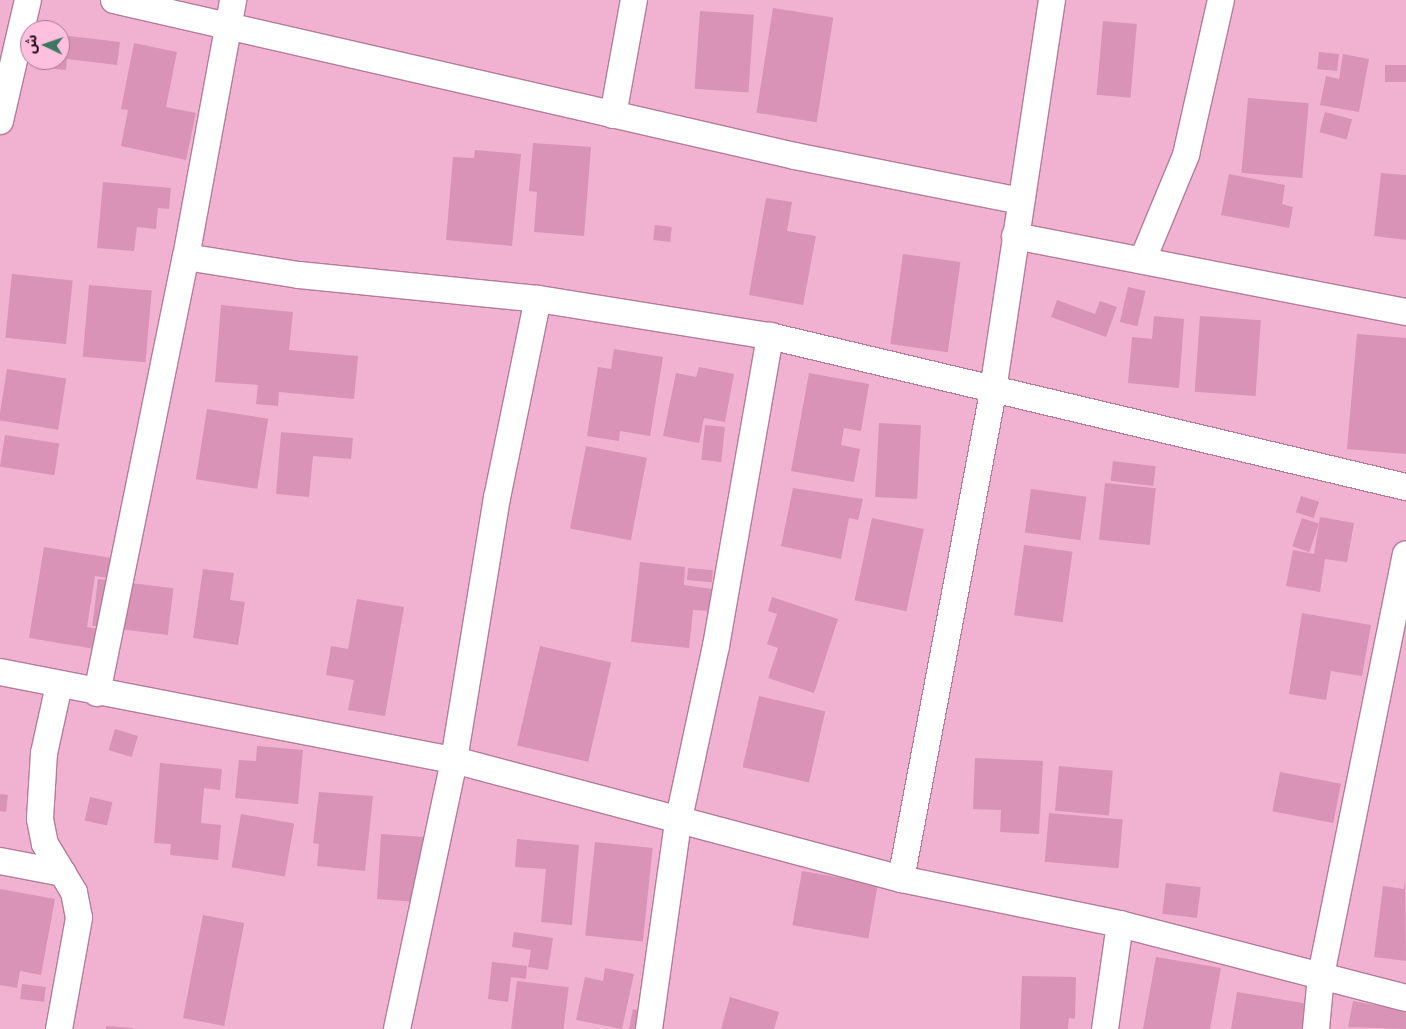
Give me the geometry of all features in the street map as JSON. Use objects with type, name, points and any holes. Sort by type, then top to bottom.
[{"type":"street","points":[[0,121],[28,0]]},
{"type":"street","points":[[114,0],[231,11],[613,115],[1021,201]]},
{"type":"street","points":[[613,115],[634,0]]},
{"type":"street","points":[[901,879],[993,390],[1052,0]]},
{"type":"street","points":[[1143,259],[1186,155],[1212,56],[1221,0]]},
{"type":"street","points":[[96,693],[186,258],[231,11]]},
{"type":"street","points":[[1016,236],[1143,259],[1406,312]]},
{"type":"street","points":[[186,258],[318,277],[538,299],[770,336],[1406,487]]},
{"type":"street","points":[[397,1029],[454,760],[497,498],[538,299]]},
{"type":"street","points":[[649,1029],[678,823],[716,646],[770,336]]},
{"type":"street","points":[[1316,1029],[1321,975],[1406,555]]},
{"type":"street","points":[[0,672],[96,693],[454,760],[678,823],[901,879],[1120,924],[1406,998]]},
{"type":"street","points":[[59,685],[44,753],[40,819],[45,844],[74,892],[79,918],[60,1029]]},
{"type":"street","points":[[0,862],[63,873]]},
{"type":"street","points":[[1105,1029],[1120,924]]},
{"type":"building","points":[[773,8],[833,18],[817,122],[756,113]]},
{"type":"building","points":[[700,11],[754,15],[748,93],[695,89]]},
{"type":"building","points":[[1103,21],[1137,24],[1130,98],[1097,95]]},
{"type":"building","points":[[70,36],[120,42],[117,65],[70,59]]},
{"type":"building","points":[[134,43],[177,52],[166,107],[196,113],[186,160],[121,146],[128,110],[121,109]]},
{"type":"building","points":[[1319,52],[1339,54],[1337,71],[1317,69]]},
{"type":"building","points":[[1343,54],[1369,59],[1359,112],[1320,105],[1326,76],[1339,79]]},
{"type":"building","points":[[1385,65],[1406,65],[1406,82],[1385,82]]},
{"type":"building","points":[[1248,98],[1309,103],[1302,178],[1241,173]]},
{"type":"building","points":[[1325,112],[1352,119],[1347,140],[1320,132]]},
{"type":"building","points":[[533,143],[591,147],[584,236],[534,232],[537,192],[529,191]]},
{"type":"building","points":[[475,150],[521,154],[512,246],[446,240],[453,157],[474,158]]},
{"type":"building","points":[[1381,173],[1406,175],[1406,240],[1374,236]]},
{"type":"building","points":[[1229,174],[1285,185],[1282,204],[1293,207],[1289,228],[1221,215]]},
{"type":"building","points":[[103,182],[171,188],[169,209],[158,208],[156,229],[137,227],[134,251],[97,248]]},
{"type":"building","points":[[766,198],[792,202],[787,231],[816,236],[803,305],[749,295]]},
{"type":"building","points":[[655,225],[672,227],[670,242],[653,240]]},
{"type":"building","points":[[903,254],[960,262],[948,352],[890,344]]},
{"type":"building","points":[[12,274],[73,280],[66,344],[5,338]]},
{"type":"building","points":[[89,285],[152,290],[145,362],[83,357]]},
{"type":"building","points":[[1128,287],[1146,291],[1137,326],[1120,322]]},
{"type":"building","points":[[1057,300],[1095,314],[1100,301],[1117,307],[1106,337],[1051,317]]},
{"type":"building","points":[[221,305],[293,312],[289,350],[358,356],[354,399],[279,392],[278,406],[256,404],[258,385],[215,382]]},
{"type":"building","points":[[1154,316],[1184,319],[1179,388],[1128,383],[1132,337],[1152,339]]},
{"type":"building","points":[[1200,316],[1261,320],[1256,396],[1195,392]]},
{"type":"building","points":[[1357,334],[1406,338],[1406,454],[1347,449]]},
{"type":"building","points":[[614,349],[663,357],[650,436],[620,431],[619,441],[587,436],[598,367],[611,369]]},
{"type":"building","points":[[699,367],[734,374],[725,422],[704,418],[699,443],[663,436],[676,373],[696,377]]},
{"type":"building","points":[[7,369],[66,378],[58,430],[0,421]]},
{"type":"building","points":[[809,373],[869,384],[861,431],[844,428],[841,445],[860,449],[854,482],[791,471]]},
{"type":"building","points":[[207,409],[268,419],[257,489],[196,479]]},
{"type":"building","points":[[879,423],[921,425],[917,499],[875,497]]},
{"type":"building","points":[[705,425],[725,427],[721,462],[701,460]]},
{"type":"building","points":[[281,432],[353,438],[351,459],[313,456],[309,497],[276,494]]},
{"type":"building","points":[[5,435],[59,444],[54,475],[0,467]]},
{"type":"building","points":[[586,446],[647,458],[631,540],[570,528]]},
{"type":"building","points":[[1113,461],[1156,466],[1153,486],[1111,481]]},
{"type":"building","points":[[1105,483],[1156,488],[1150,545],[1099,540]]},
{"type":"building","points":[[793,488],[863,499],[858,520],[849,518],[841,559],[781,546]]},
{"type":"building","points":[[1031,489],[1086,497],[1080,540],[1025,533]]},
{"type":"building","points":[[1301,496],[1319,502],[1314,518],[1296,512]]},
{"type":"building","points":[[1320,517],[1354,523],[1347,562],[1325,559],[1320,592],[1286,586],[1293,550],[1314,554]]},
{"type":"building","points":[[872,518],[924,529],[906,611],[855,600]]},
{"type":"building","points":[[1302,518],[1319,524],[1309,552],[1292,546]]},
{"type":"building","points":[[1024,545],[1073,552],[1063,622],[1014,615]]},
{"type":"building","points":[[44,547],[118,559],[115,579],[95,576],[87,627],[98,629],[95,649],[29,638]]},
{"type":"building","points":[[640,562],[685,567],[684,585],[712,589],[710,611],[693,610],[689,648],[631,642]]},
{"type":"building","points":[[688,568],[713,570],[712,582],[687,580]]},
{"type":"building","points":[[203,569],[234,573],[230,600],[245,602],[238,645],[193,638]]},
{"type":"building","points":[[98,579],[173,588],[168,635],[92,626]]},
{"type":"building","points":[[772,597],[838,619],[814,693],[768,678],[778,648],[767,644],[777,614],[768,611]]},
{"type":"building","points":[[357,599],[404,607],[385,716],[348,710],[354,680],[326,675],[331,646],[348,649]]},
{"type":"building","points":[[1302,613],[1371,625],[1362,676],[1331,671],[1326,700],[1289,694]]},
{"type":"building","points":[[540,646],[611,662],[588,762],[517,745]]},
{"type":"building","points":[[759,696],[825,711],[809,782],[743,767]]},
{"type":"building","points":[[115,729],[138,736],[132,757],[109,750]]},
{"type":"building","points":[[257,746],[303,750],[298,804],[235,798],[239,760],[256,761]]},
{"type":"building","points":[[975,758],[1043,761],[1039,834],[1000,832],[1001,810],[973,809]]},
{"type":"building","points":[[160,763],[222,769],[220,790],[204,788],[201,823],[221,825],[218,860],[170,855],[171,844],[154,843]]},
{"type":"building","points":[[1059,766],[1113,771],[1109,816],[1055,811]]},
{"type":"building","points":[[1280,772],[1341,784],[1333,823],[1272,811]]},
{"type":"building","points":[[319,792],[373,796],[365,871],[317,866],[319,844],[313,843]]},
{"type":"building","points":[[0,794],[8,795],[6,812],[0,811]]},
{"type":"building","points":[[90,797],[112,802],[107,826],[85,820]]},
{"type":"building","points":[[1049,813],[1123,819],[1118,868],[1045,862]]},
{"type":"building","points":[[241,814],[294,823],[285,877],[232,867]]},
{"type":"building","points":[[381,834],[438,838],[416,902],[377,899]]},
{"type":"building","points":[[517,839],[579,845],[572,925],[541,922],[546,869],[515,867]]},
{"type":"building","points":[[595,842],[653,848],[643,942],[585,935]]},
{"type":"building","points":[[802,871],[878,884],[868,939],[792,925]]},
{"type":"building","points":[[1405,879],[1406,961],[1374,957],[1383,886],[1404,889]]},
{"type":"building","points":[[1166,883],[1201,887],[1197,918],[1162,914]]},
{"type":"building","points":[[0,889],[55,899],[41,975],[20,971],[17,988],[0,985]]},
{"type":"building","points":[[203,915],[244,923],[224,1026],[183,1018]]},
{"type":"building","points":[[514,932],[553,938],[548,970],[528,967],[531,950],[512,947]]},
{"type":"building","points":[[1156,957],[1221,968],[1210,1029],[1143,1029]]},
{"type":"building","points":[[492,962],[527,966],[526,979],[511,977],[508,1002],[488,999]]},
{"type":"building","points":[[605,968],[634,974],[622,1029],[576,1020],[585,977],[603,981]]},
{"type":"building","points":[[1022,976],[1076,977],[1075,1019],[1069,1018],[1068,1029],[1020,1029]]},
{"type":"building","points":[[517,981],[569,987],[563,1029],[511,1029]]},
{"type":"building","points":[[22,984],[46,987],[44,1002],[20,999]]},
{"type":"building","points":[[1237,992],[1309,1004],[1305,1029],[1231,1029]]},
{"type":"building","points":[[730,997],[779,1012],[774,1029],[721,1029]]},
{"type":"building","points":[[1353,1001],[1406,1011],[1406,1029],[1348,1027]]},
{"type":"building","points":[[633,1009],[648,1013],[644,1029],[629,1029]]},
{"type":"building","points":[[106,1026],[133,1028],[133,1029],[106,1029]]}]
